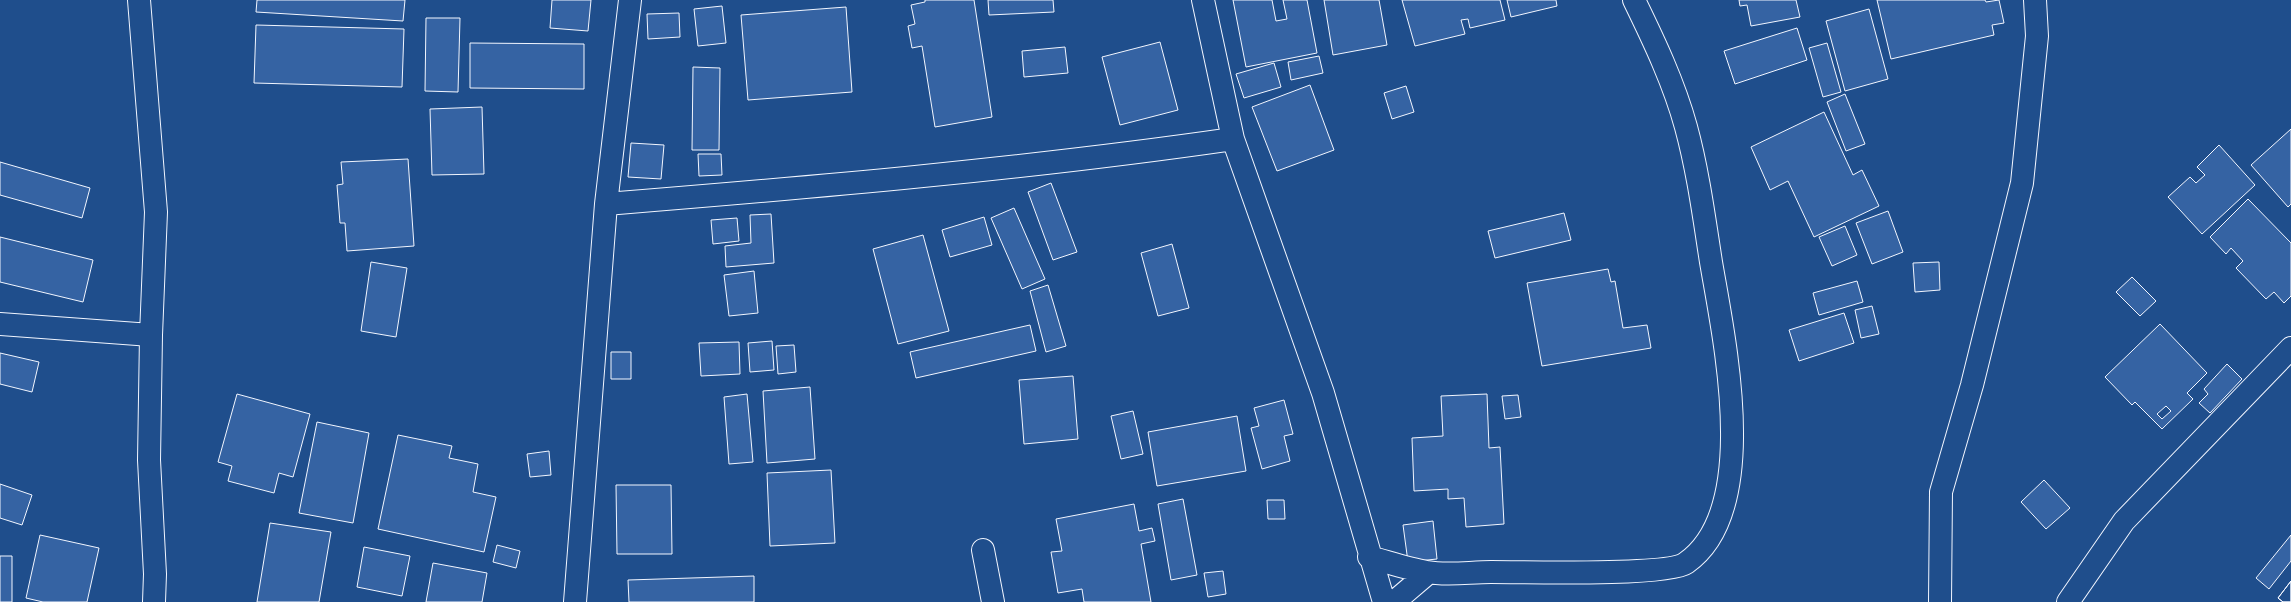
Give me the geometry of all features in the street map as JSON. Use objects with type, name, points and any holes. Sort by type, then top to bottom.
[{"type":"street","points":[[139,0],[156,212],[151,335],[149,460],[155,574],[154,602]]},
{"type":"street","points":[[575,602],[606,204],[630,0]]},
{"type":"street","points":[[1203,0],[1233,139],[1323,393],[1369,557],[1384,602]]},
{"type":"street","points":[[1369,557],[1428,573],[1642,570],[1685,564],[1699,551],[1716,529],[1727,495],[1733,425],[1726,351],[1697,172],[1686,125],[1654,41],[1634,0]]},
{"type":"street","points":[[1940,602],[1940,492],[1972,385],[2022,183],[2037,36],[2035,0]]},
{"type":"street","points":[[606,204],[933,176],[1133,153],[1233,139]]},
{"type":"street","points":[[0,324],[151,335]]},
{"type":"street","points":[[2068,602],[2124,521],[2291,348]]},
{"type":"street","points":[[983,550],[993,602]]},
{"type":"street","points":[[1394,602],[1428,573]]},
{"type":"building","points":[[257,0],[405,0],[403,21],[256,12]]},
{"type":"building","points":[[552,0],[591,0],[588,31],[550,28]]},
{"type":"building","points":[[925,0],[974,0],[992,117],[935,127],[922,46],[912,48],[908,26],[915,24],[911,5],[925,2]]},
{"type":"building","points":[[988,0],[1053,0],[1054,12],[989,15]]},
{"type":"building","points":[[1233,0],[1272,0],[1276,21],[1287,19],[1283,0],[1307,0],[1317,53],[1246,67]]},
{"type":"building","points":[[1324,0],[1379,0],[1387,45],[1333,55]]},
{"type":"building","points":[[1402,0],[1500,0],[1505,20],[1470,28],[1468,19],[1461,20],[1465,34],[1415,46]]},
{"type":"building","points":[[1507,0],[1556,0],[1557,6],[1511,17]]},
{"type":"building","points":[[1739,0],[1796,0],[1800,17],[1751,26],[1747,5],[1740,6]]},
{"type":"building","points":[[1877,0],[1985,0],[1986,2],[1999,0],[2004,23],[1992,25],[1994,35],[1891,59]]},
{"type":"building","points":[[722,6],[726,43],[698,46],[694,9]]},
{"type":"building","points":[[846,7],[852,92],[748,100],[741,15]]},
{"type":"building","points":[[1869,9],[1888,79],[1845,91],[1826,21]]},
{"type":"building","points":[[679,13],[680,37],[648,39],[647,14]]},
{"type":"building","points":[[426,18],[460,18],[458,92],[425,91]]},
{"type":"building","points":[[256,25],[404,29],[402,87],[254,83]]},
{"type":"building","points":[[1797,28],[1807,60],[1735,84],[1724,51]]},
{"type":"building","points":[[1160,42],[1178,110],[1120,125],[1102,57]]},
{"type":"building","points":[[470,43],[584,44],[584,89],[470,88]]},
{"type":"building","points":[[1827,43],[1841,92],[1823,97],[1809,48]]},
{"type":"building","points":[[1065,47],[1068,73],[1024,77],[1022,51]]},
{"type":"building","points":[[1319,56],[1323,73],[1291,80],[1288,62]]},
{"type":"building","points":[[1274,63],[1281,87],[1244,98],[1236,74]]},
{"type":"building","points":[[693,67],[720,68],[719,150],[692,150]]},
{"type":"building","points":[[1310,85],[1334,150],[1277,171],[1252,107]]},
{"type":"building","points":[[1406,86],[1414,112],[1392,119],[1384,93]]},
{"type":"building","points":[[1845,94],[1865,144],[1846,151],[1827,102]]},
{"type":"building","points":[[482,107],[484,174],[432,175],[430,109]]},
{"type":"building","points":[[1824,112],[1853,175],[1862,170],[1879,206],[1814,237],[1788,181],[1770,190],[1751,147]]},
{"type":"building","points":[[2291,129],[2291,204],[2288,207],[2251,165]]},
{"type":"building","points":[[631,143],[664,145],[661,179],[628,177]]},
{"type":"building","points":[[2219,145],[2255,185],[2202,234],[2168,197],[2190,177],[2196,183],[2205,175],[2197,167]]},
{"type":"building","points":[[698,154],[721,154],[722,175],[699,176]]},
{"type":"building","points":[[408,159],[414,246],[347,251],[345,223],[340,223],[337,185],[343,184],[341,162]]},
{"type":"building","points":[[0,162],[90,188],[82,218],[0,195]]},
{"type":"building","points":[[1051,183],[1077,252],[1053,260],[1028,192]]},
{"type":"building","points":[[2248,199],[2291,243],[2291,296],[2284,303],[2274,292],[2266,299],[2236,268],[2243,261],[2231,248],[2226,254],[2210,237]]},
{"type":"building","points":[[1014,208],[1045,279],[1022,289],[991,218]]},
{"type":"building","points":[[1888,211],[1903,252],[1872,264],[1856,223]]},
{"type":"building","points":[[1564,213],[1571,240],[1495,258],[1488,231]]},
{"type":"building","points":[[771,214],[774,263],[726,267],[725,246],[751,243],[750,215]]},
{"type":"building","points":[[984,217],[992,245],[950,257],[942,230]]},
{"type":"building","points":[[737,218],[739,241],[713,244],[711,220]]},
{"type":"building","points":[[1845,226],[1857,255],[1832,266],[1819,237]]},
{"type":"building","points":[[923,235],[949,331],[898,344],[873,249]]},
{"type":"building","points":[[0,237],[93,260],[83,302],[0,282]]},
{"type":"building","points":[[1172,244],[1189,308],[1158,316],[1141,253]]},
{"type":"building","points":[[371,262],[407,268],[396,337],[361,331]]},
{"type":"building","points":[[1939,262],[1940,290],[1915,292],[1913,263]]},
{"type":"building","points":[[1608,269],[1611,282],[1615,281],[1623,328],[1647,325],[1651,348],[1542,366],[1527,283]]},
{"type":"building","points":[[754,271],[758,313],[729,316],[724,275]]},
{"type":"building","points":[[2132,277],[2156,301],[2140,316],[2116,292]]},
{"type":"building","points":[[1857,281],[1863,302],[1819,315],[1813,293]]},
{"type":"building","points":[[1048,285],[1066,346],[1046,352],[1030,291]]},
{"type":"building","points":[[1872,306],[1879,334],[1861,338],[1855,310]]},
{"type":"building","points":[[1844,313],[1854,343],[1799,361],[1789,330]]},
{"type":"building","points":[[2160,324],[2207,373],[2187,393],[2193,399],[2162,429],[2135,402],[2132,405],[2105,377]],"holes":[[[2166,406],[2171,411],[2162,419],[2157,414]]]},
{"type":"building","points":[[1030,325],[1036,351],[916,378],[910,352]]},
{"type":"building","points":[[772,341],[774,370],[750,372],[748,343]]},
{"type":"building","points":[[739,342],[740,374],[701,376],[699,343]]},
{"type":"building","points":[[794,345],[796,372],[778,374],[776,346]]},
{"type":"building","points":[[611,352],[631,352],[631,379],[611,379]]},
{"type":"building","points":[[0,353],[39,362],[32,392],[0,384]]},
{"type":"building","points":[[2227,364],[2242,379],[2210,413],[2199,403],[2208,394],[2204,389]]},
{"type":"building","points":[[1073,376],[1078,439],[1024,444],[1019,380]]},
{"type":"building","points":[[810,387],[815,459],[767,463],[763,391]]},
{"type":"building","points":[[237,394],[310,414],[293,477],[279,473],[274,493],[228,481],[232,466],[218,462]]},
{"type":"building","points":[[747,394],[753,462],[729,464],[724,397]]},
{"type":"building","points":[[1487,394],[1489,448],[1500,447],[1504,524],[1466,527],[1464,498],[1448,499],[1448,489],[1414,491],[1412,438],[1443,436],[1441,396]]},
{"type":"building","points":[[1518,395],[1521,417],[1505,419],[1502,396]]},
{"type":"building","points":[[1284,400],[1293,434],[1284,436],[1290,461],[1262,469],[1251,428],[1259,426],[1254,408]]},
{"type":"building","points":[[1133,411],[1143,454],[1121,459],[1111,416]]},
{"type":"building","points":[[1237,416],[1246,471],[1157,486],[1148,432]]},
{"type":"building","points":[[317,422],[369,433],[353,523],[299,513]]},
{"type":"building","points":[[398,435],[452,446],[449,458],[478,464],[473,492],[496,497],[484,552],[378,529]]},
{"type":"building","points":[[549,451],[551,475],[530,477],[527,454]]},
{"type":"building","points":[[831,470],[835,543],[770,546],[767,473]]},
{"type":"building","points":[[2044,480],[2070,508],[2046,529],[2021,502]]},
{"type":"building","points":[[0,484],[32,495],[22,525],[0,518]]},
{"type":"building","points":[[616,485],[671,485],[672,554],[617,554]]},
{"type":"building","points":[[1183,499],[1197,575],[1171,580],[1158,504]]},
{"type":"building","points":[[1267,500],[1284,500],[1285,519],[1268,519]]},
{"type":"building","points":[[1134,504],[1139,531],[1152,528],[1155,541],[1141,544],[1151,602],[1084,602],[1082,589],[1058,593],[1051,552],[1062,551],[1056,519]]},
{"type":"building","points":[[1433,521],[1437,559],[1408,562],[1403,525]]},
{"type":"building","points":[[270,523],[331,532],[319,602],[257,602]]},
{"type":"building","points":[[40,535],[99,548],[87,602],[43,602],[26,598]]},
{"type":"building","points":[[2291,535],[2291,561],[2269,589],[2256,578]]},
{"type":"building","points":[[497,545],[520,551],[516,568],[493,562]]},
{"type":"building","points":[[364,547],[410,556],[402,596],[357,587]]},
{"type":"building","points":[[0,556],[12,556],[12,602],[0,602]]},
{"type":"building","points":[[433,563],[487,573],[482,602],[426,602]]},
{"type":"building","points":[[1223,571],[1226,594],[1208,597],[1204,573]]},
{"type":"building","points":[[754,576],[754,602],[629,602],[628,580]]},
{"type":"building","points":[[2291,581],[2291,602],[2283,602],[2278,598]]},
{"type":"building","points":[[2291,581],[2291,602],[2283,602],[2278,598]]}]
